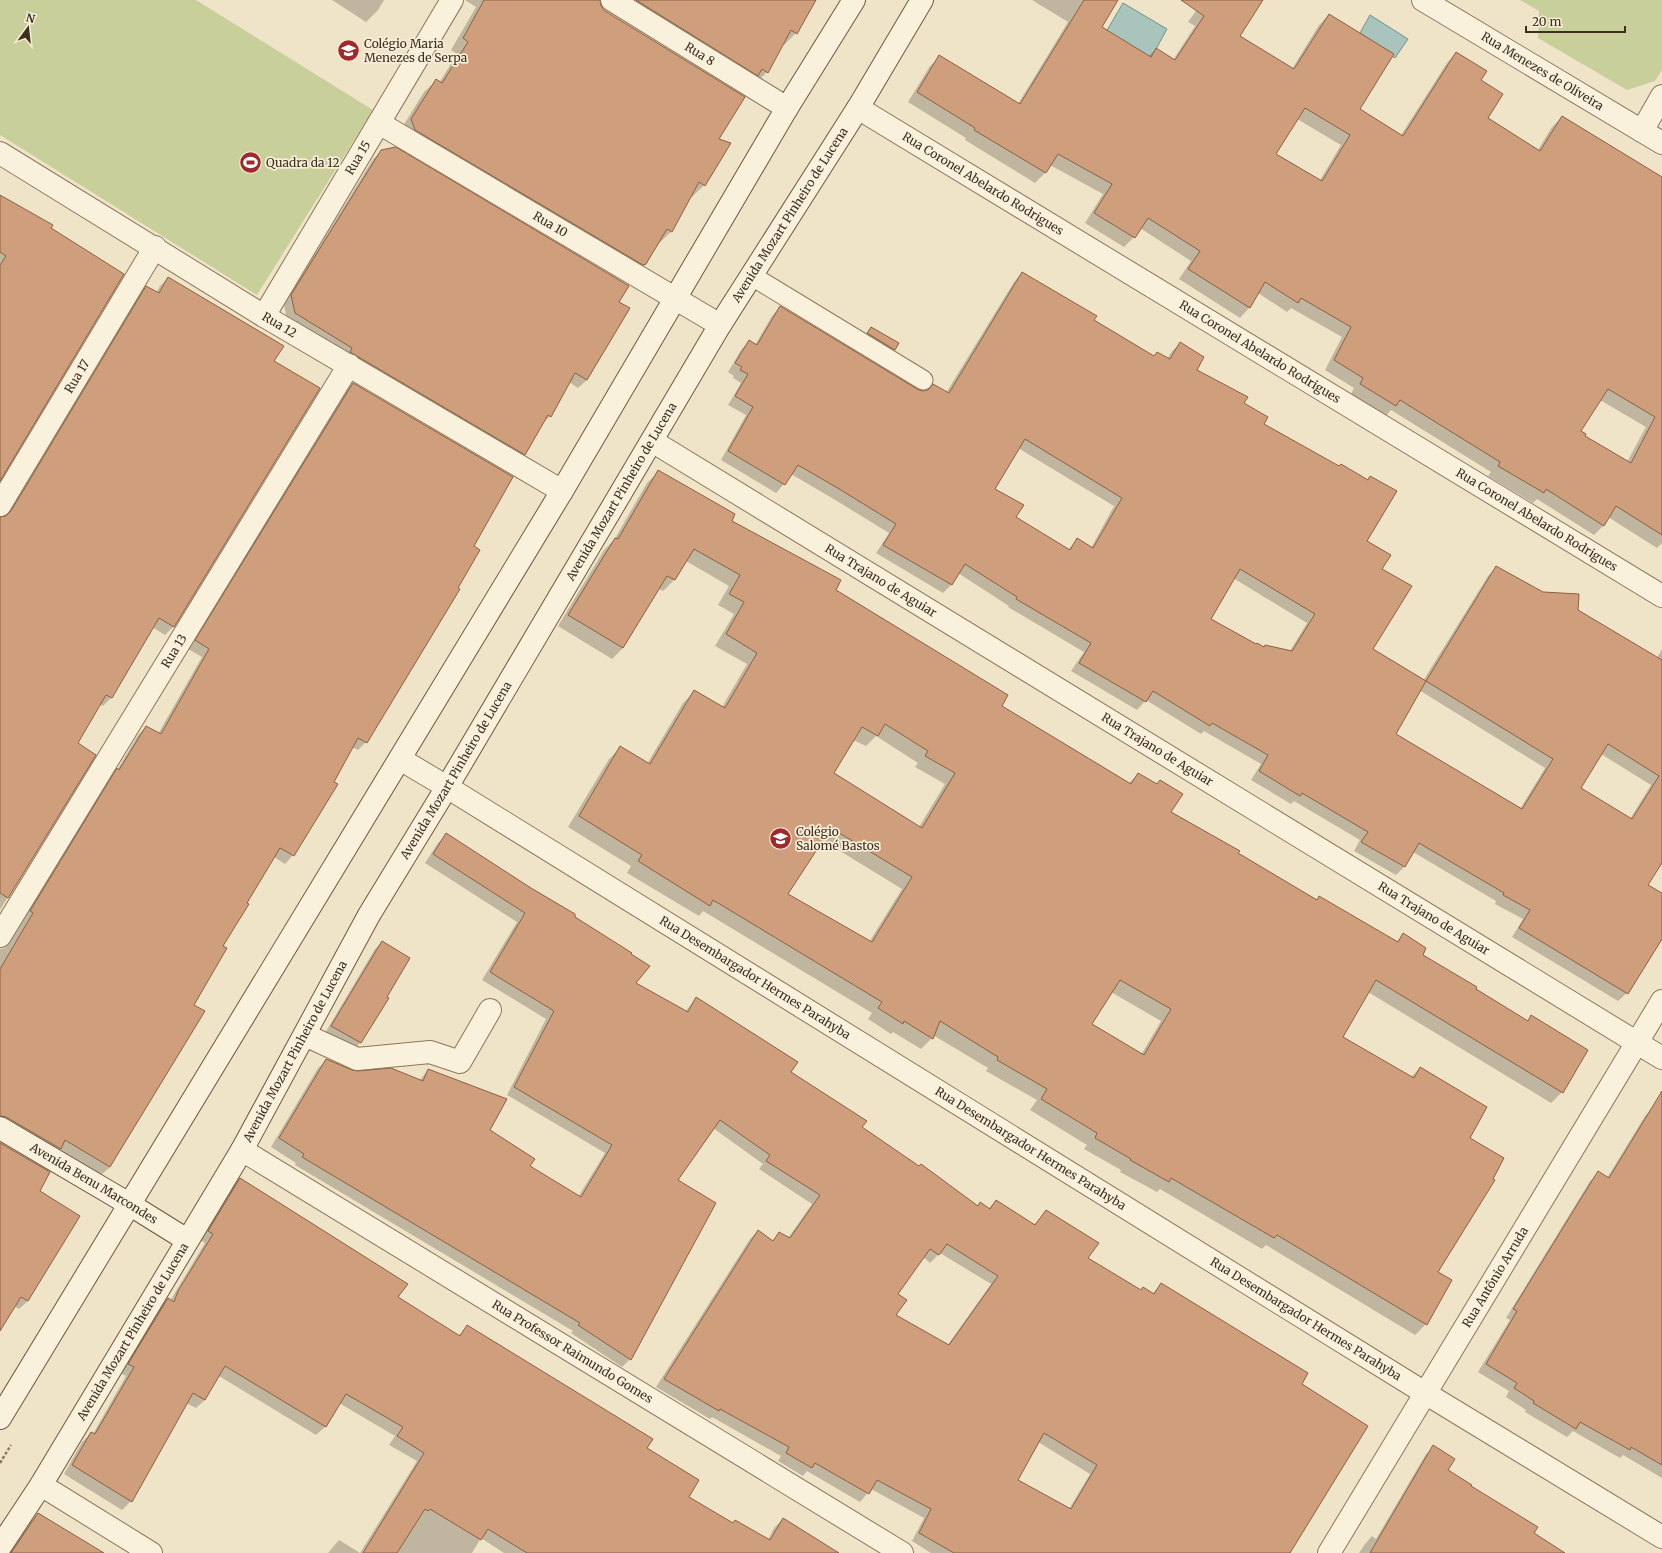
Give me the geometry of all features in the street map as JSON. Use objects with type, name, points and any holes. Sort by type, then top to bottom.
[{"type":"street","name":"Rua 15","points":[[264,316],[452,0]]},
{"type":"street","name":"Rua 8","points":[[612,0],[787,108]]},
{"type":"street","points":[[0,1418],[562,491],[674,298],[787,108],[854,0]]},
{"type":"street","name":"Avenida Mozart Pinheiro de Lucena","points":[[0,1547],[41,1485],[242,1150],[369,915],[447,787],[720,325],[858,108],[922,0]]},
{"type":"street","name":"Rua Menezes de Oliveira","points":[[1423,0],[1662,143]]},
{"type":"street","points":[[1642,131],[1662,96]]},
{"type":"street","name":"Rua Coronel Abelardo Rodrigues","points":[[858,108],[1662,596]]},
{"type":"street","name":"Rua 10","points":[[379,123],[720,325]]},
{"type":"street","name":"Rua 12","points":[[0,153],[264,316],[562,491]]},
{"type":"street","name":"Rua 17","points":[[0,505],[154,247]]},
{"type":"street","name":"Rua 13","points":[[0,936],[349,365]]},
{"type":"street","name":"Rua Trajano de Aguiar","points":[[652,441],[1662,1058]]},
{"type":"street","name":"Rua Desembargador Hermes Parahyba","points":[[400,758],[1425,1393],[1662,1537]]},
{"type":"street","name":"Rua Antônio Arruda","points":[[1329,1553],[1662,1002]]},
{"type":"street","points":[[305,1035],[356,1059],[430,1052],[460,1062],[490,1010]]},
{"type":"street","name":"Avenida Benu Marcondes","points":[[0,1128],[187,1240]]},
{"type":"street","name":"Rua Professor Raimundo Gomes","points":[[242,1150],[902,1553]]},
{"type":"street","points":[[41,1485],[151,1553]]},
{"type":"lane","points":[[752,276],[923,380]]},
{"type":"green space","points":[[0,0],[196,0],[373,110],[257,295],[0,135]]},
{"type":"green space","points":[[1520,0],[1662,0],[1662,70],[1655,81],[1627,90],[1538,38],[1539,11]]},
{"type":"water","points":[[1123,3],[1167,29],[1150,60],[1106,32]]},
{"type":"water","points":[[1370,15],[1408,39],[1395,58],[1360,33]]},
{"type":"building","points":[[484,0],[600,0],[601,6],[605,11],[745,97],[719,139],[731,143],[705,186],[699,182],[672,232],[667,229],[646,264],[643,265],[415,130],[411,119],[436,79],[442,83],[468,42],[463,38]]},
{"type":"building","points":[[636,0],[816,0],[797,34],[791,30],[768,73],[762,69],[758,76]]},
{"type":"building","points":[[1084,0],[1118,0],[1102,27],[1151,57],[1156,48],[1175,60],[1204,16],[1181,0],[1263,0],[1240,36],[1294,69],[1329,14],[1394,54],[1360,109],[1403,136],[1456,52],[1487,71],[1481,80],[1503,94],[1488,118],[1540,151],[1562,116],[1662,177],[1662,535],[1616,506],[1604,526],[1546,489],[1544,493],[1498,466],[1500,462],[1400,400],[1396,406],[1360,384],[1363,378],[1334,360],[1351,327],[1301,298],[1298,303],[1265,282],[1250,308],[1188,269],[1200,251],[1148,218],[1135,238],[1094,213],[1112,184],[1058,154],[1046,173],[974,130],[975,128],[917,92],[939,55],[1020,104]],"holes":[[[1305,108],[1350,135],[1322,181],[1276,154]],[[1608,389],[1655,417],[1631,463],[1585,436],[1586,434],[1581,431]]]},
{"type":"building","points":[[396,147],[629,286],[619,302],[630,308],[587,380],[575,373],[551,417],[548,415],[525,455],[350,352],[352,348],[295,313],[291,295],[381,150]]},
{"type":"building","points":[[0,195],[53,225],[51,228],[124,274],[0,481],[0,265],[6,256],[0,252]]},
{"type":"building","points":[[1022,272],[1097,316],[1094,320],[1154,356],[1157,352],[1170,359],[1180,342],[1204,357],[1197,370],[1248,397],[1244,403],[1268,417],[1264,424],[1339,466],[1341,464],[1368,480],[1370,476],[1397,491],[1367,541],[1391,555],[1382,569],[1412,586],[1373,649],[1426,681],[1496,566],[1543,592],[1579,594],[1578,610],[1662,660],[1662,863],[1648,885],[1662,893],[1662,939],[1628,994],[1519,928],[1530,910],[1503,895],[1504,893],[1419,843],[1405,867],[1361,842],[1368,832],[1302,793],[1300,796],[1259,771],[1268,755],[1212,723],[1210,726],[1153,691],[1146,702],[1079,663],[1091,643],[1016,599],[1017,597],[965,564],[952,585],[883,545],[896,524],[841,490],[798,465],[785,485],[728,451],[753,407],[735,396],[748,374],[740,370],[742,367],[735,363],[749,340],[757,345],[780,306],[917,389],[922,391],[928,390],[933,384],[949,393]],"holes":[[[1025,439],[1122,498],[1093,548],[1077,538],[1070,550],[1016,517],[1024,505],[995,489]],[[1240,569],[1315,614],[1292,651],[1265,645],[1264,647],[1257,643],[1256,644],[1211,619]],[[1426,681],[1553,759],[1522,809],[1396,734]],[[1608,744],[1659,776],[1632,819],[1581,788]]]},
{"type":"building","points":[[168,277],[284,346],[274,361],[320,388],[174,627],[159,618],[112,698],[106,695],[78,743],[96,755],[8,898],[0,893],[0,517],[6,516],[11,511],[146,286],[159,293]]},
{"type":"building","points":[[871,327],[899,343],[895,350],[867,333]]},
{"type":"building","points":[[353,383],[513,477],[474,546],[480,550],[458,588],[460,589],[367,743],[358,738],[334,782],[338,784],[294,856],[280,848],[247,903],[249,904],[223,946],[227,948],[194,1005],[205,1011],[110,1167],[65,1140],[61,1149],[6,1117],[0,1116],[0,969],[33,913],[30,911],[117,768],[119,770],[146,726],[161,734],[209,649],[195,640]]},
{"type":"building","points":[[658,470],[735,514],[732,521],[841,580],[836,590],[1008,695],[1002,706],[1131,784],[1138,773],[1157,784],[1160,780],[1183,794],[1171,812],[1240,851],[1238,853],[1317,900],[1319,896],[1398,942],[1403,933],[1426,948],[1423,955],[1477,987],[1476,989],[1528,1021],[1531,1015],[1588,1050],[1563,1093],[1376,980],[1343,1037],[1414,1078],[1420,1067],[1487,1107],[1470,1138],[1504,1158],[1493,1179],[1495,1180],[1438,1272],[1452,1280],[1427,1325],[1277,1235],[1274,1238],[1171,1178],[1169,1182],[1130,1160],[1131,1159],[1095,1138],[1097,1133],[1041,1099],[1047,1089],[997,1060],[998,1057],[940,1021],[933,1039],[904,1021],[903,1024],[878,1008],[882,1002],[713,900],[710,906],[638,861],[642,855],[579,816],[620,746],[650,764],[694,690],[725,708],[757,653],[726,634],[744,602],[729,594],[740,575],[694,549],[675,580],[667,576],[623,648],[568,615],[615,538],[618,539]],"holes":[[[885,724],[928,751],[925,756],[955,773],[922,828],[834,773],[862,727],[878,736]],[[831,828],[912,877],[872,942],[788,894]],[[1120,980],[1171,1009],[1144,1055],[1092,1024]]]},
{"type":"building","points":[[446,833],[531,888],[575,914],[575,917],[650,966],[636,983],[688,1012],[696,997],[798,1062],[791,1072],[867,1121],[862,1127],[919,1166],[921,1164],[978,1206],[980,1202],[990,1209],[996,1200],[1035,1225],[1046,1210],[1099,1243],[1088,1258],[1141,1290],[1143,1287],[1154,1294],[1161,1283],[1308,1373],[1302,1384],[1368,1426],[1290,1553],[954,1553],[919,1533],[931,1509],[877,1480],[869,1494],[815,1463],[812,1468],[786,1453],[789,1447],[720,1409],[719,1411],[664,1379],[758,1230],[773,1241],[779,1232],[790,1238],[820,1195],[766,1161],[770,1155],[720,1120],[678,1180],[716,1203],[631,1360],[578,1325],[580,1323],[302,1157],[304,1154],[279,1138],[326,1059],[358,1071],[391,1068],[423,1081],[428,1069],[507,1099],[490,1130],[535,1159],[530,1166],[581,1197],[612,1145],[514,1087],[554,1011],[490,972],[525,913],[433,854]],"holes":[[[947,1244],[998,1276],[949,1345],[896,1315],[907,1300],[898,1294],[930,1249],[939,1255]],[[1044,1433],[1097,1465],[1071,1509],[1018,1480]]]},
{"type":"building","points":[[382,941],[410,958],[387,997],[389,998],[361,1043],[331,1026]]},
{"type":"building","points":[[1662,1091],[1662,1465],[1631,1447],[1630,1450],[1580,1422],[1576,1429],[1533,1403],[1534,1401],[1514,1388],[1517,1383],[1486,1364],[1517,1311],[1513,1309],[1598,1171],[1609,1178]]},
{"type":"building","points":[[0,1143],[50,1172],[40,1191],[80,1216],[28,1301],[21,1297],[0,1331]]},
{"type":"building","points":[[240,1178],[408,1284],[398,1297],[460,1336],[467,1325],[653,1439],[647,1448],[699,1480],[689,1497],[733,1523],[735,1520],[770,1540],[783,1518],[839,1553],[527,1553],[488,1529],[481,1540],[430,1509],[428,1511],[425,1509],[397,1553],[363,1553],[424,1453],[397,1436],[403,1427],[346,1394],[326,1427],[225,1366],[205,1400],[193,1393],[132,1502],[72,1465],[91,1432],[95,1434],[134,1367],[128,1364],[168,1298],[174,1302],[178,1291],[213,1234],[208,1231]]},
{"type":"building","points":[[1433,1445],[1455,1459],[1448,1470],[1472,1485],[1471,1486],[1538,1527],[1534,1533],[1565,1553],[1370,1553]]},
{"type":"building","points":[[38,1513],[104,1553],[11,1553]]},
{"type":"place","name":"Colégio Maria Menezes de Serpa","points":[[349,51]]},
{"type":"place","name":"Quadra da 12","points":[[251,163]]},
{"type":"place","name":"Colégio Salomé Bastos","points":[[781,839]]}]
